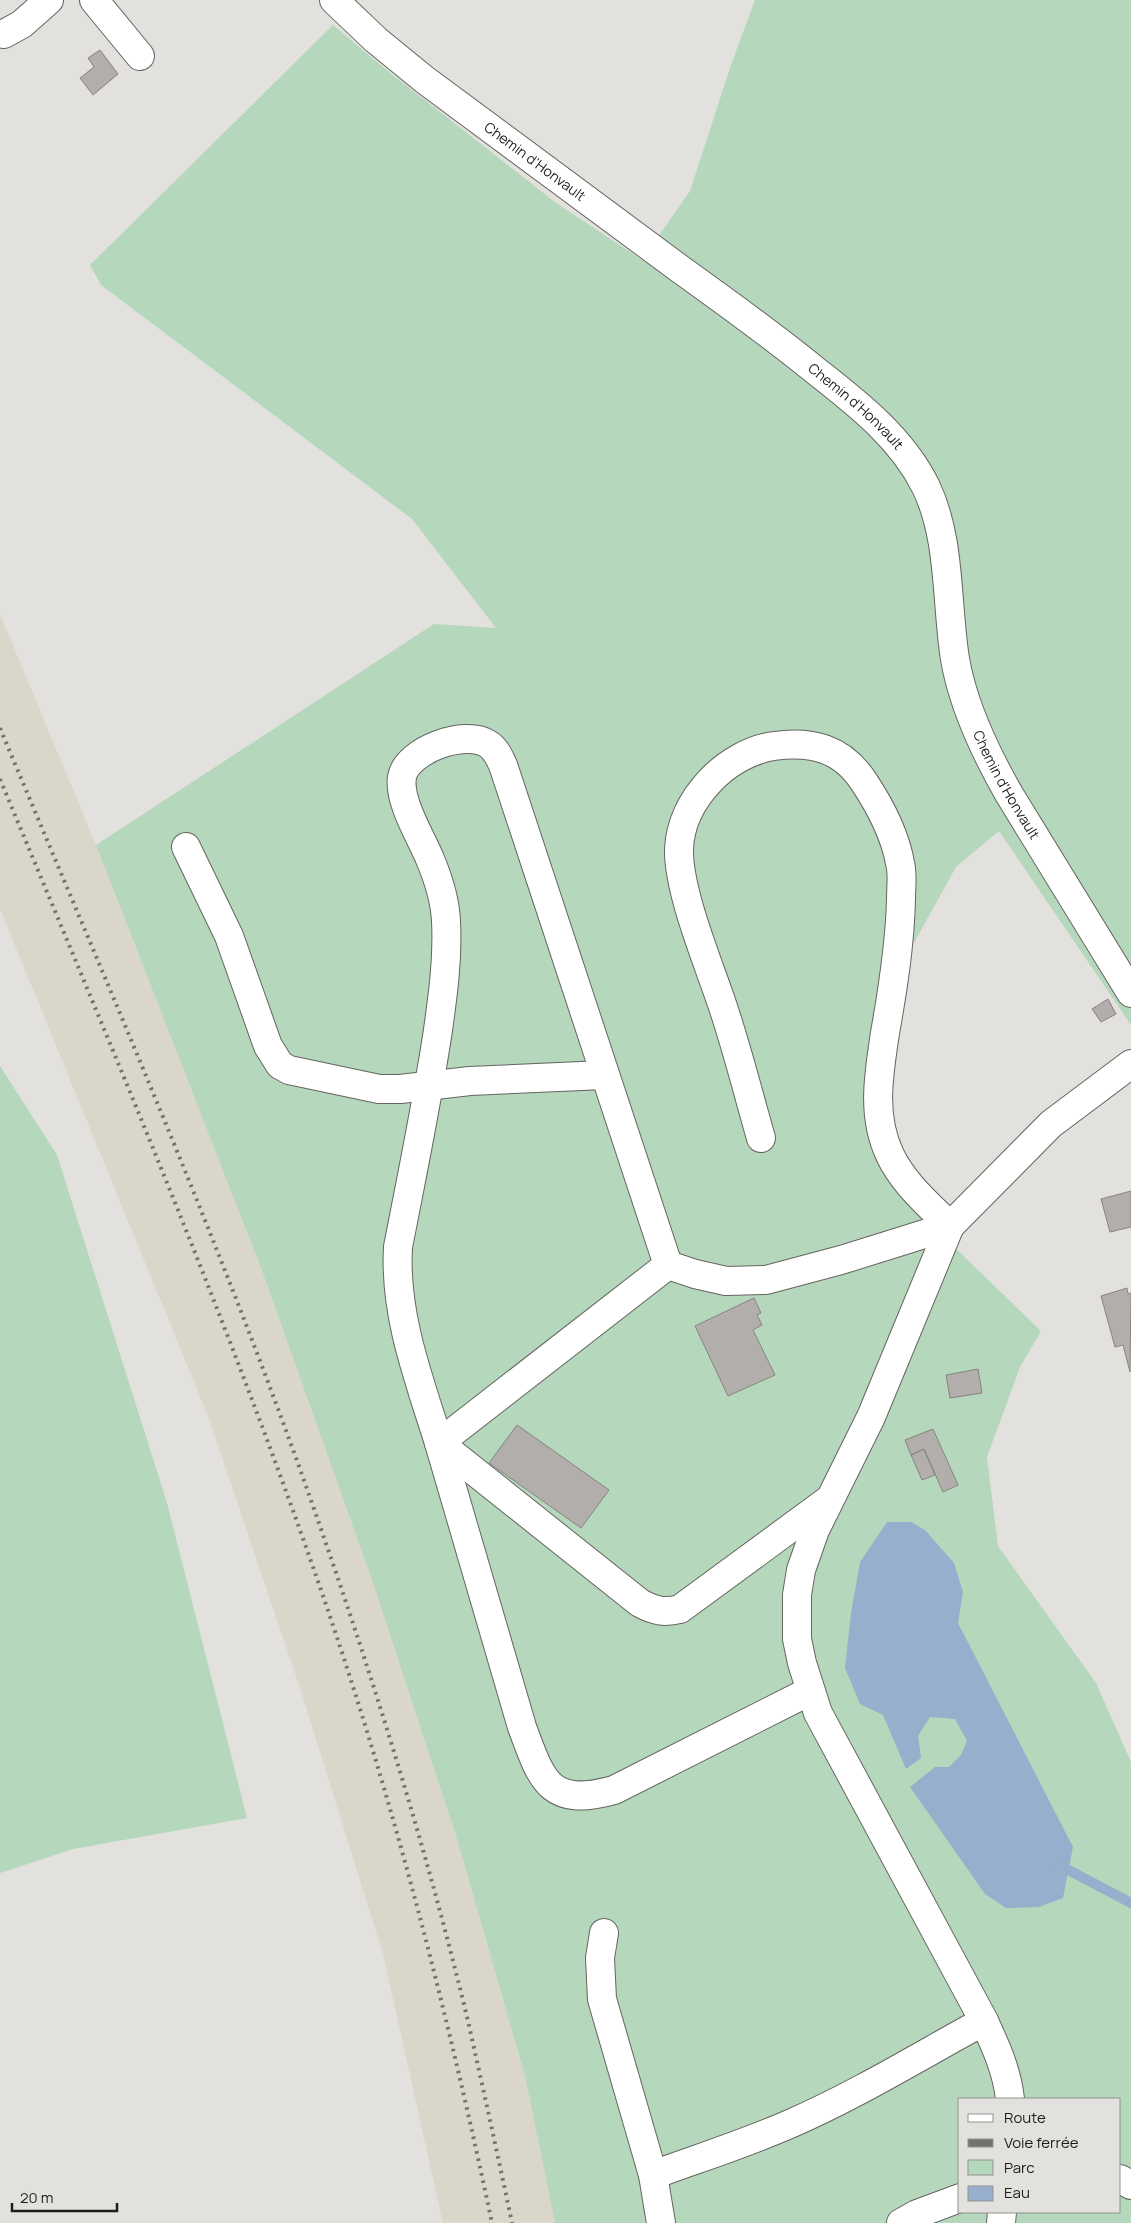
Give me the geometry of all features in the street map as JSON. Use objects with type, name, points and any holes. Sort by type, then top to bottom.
[{"type":"street","points":[[4,34],[22,24],[50,0]]},
{"type":"street","points":[[94,0],[140,56]]},
{"type":"street","name":"Chemin d'Honvault","points":[[334,0],[376,40],[425,80],[797,356],[872,417],[902,450],[926,488],[936,515],[943,551],[955,657],[974,723],[995,770],[1131,993]]},
{"type":"street","points":[[668,1265],[503,765],[497,752],[488,744],[476,739],[463,738],[432,748],[417,756],[405,767],[402,779],[403,794],[436,876],[446,918],[446,968],[430,1085],[398,1247],[397,1268],[402,1319],[522,1726],[538,1767],[556,1790],[566,1795],[581,1797],[614,1790],[810,1691]]},
{"type":"street","points":[[761,1138],[730,1030],[692,913],[681,871],[679,850],[685,820],[699,796],[716,775],[742,756],[767,747],[803,744],[817,746],[832,752],[854,769],[863,780],[880,809],[897,849],[901,866],[901,919],[892,997],[878,1075],[879,1117],[890,1156],[918,1193],[950,1226]]},
{"type":"street","points":[[186,847],[229,936],[268,1046],[280,1065],[298,1074],[363,1088],[400,1089],[491,1079],[604,1075]]},
{"type":"street","points":[[1010,2098],[1005,2070],[984,2022],[830,1736],[810,1691],[798,1638],[797,1595],[807,1550],[828,1501],[871,1417],[950,1226],[1052,1124],[1131,1064]]},
{"type":"street","points":[[668,1265],[726,1281],[766,1280],[841,1260],[950,1226]]},
{"type":"street","points":[[439,1443],[668,1265]]},
{"type":"street","points":[[439,1443],[640,1603],[654,1610],[667,1612],[680,1609],[828,1501]]},
{"type":"street","points":[[604,1933],[600,1958],[602,1998],[653,2175],[661,2223]]},
{"type":"street","points":[[653,2175],[759,2137],[813,2113],[984,2022]]},
{"type":"street","points":[[902,2223],[917,2214],[958,2199]]},
{"type":"shaded area","points":[[0,614],[96,845],[261,1268],[372,1580],[458,1842],[525,2076],[555,2223],[443,2223],[383,1954],[300,1688],[208,1416],[0,909]]},
{"type":"green space","points":[[755,0],[1131,0],[1131,1025],[999,831],[956,867],[905,959],[885,1084],[918,1212],[1041,1331],[1020,1367],[987,1457],[998,1546],[1096,1683],[1131,1762],[1131,2223],[555,2223],[525,2076],[458,1842],[372,1580],[261,1268],[96,845],[434,624],[496,628],[412,519],[101,285],[90,265],[333,25],[384,68],[555,202],[642,260],[690,191],[731,65]]},
{"type":"green space","points":[[0,1066],[57,1155],[167,1503],[247,1818],[73,1849],[0,1873]]},
{"type":"water","points":[[887,1522],[911,1522],[925,1530],[954,1563],[963,1592],[958,1623],[1073,1847],[1063,1898],[1039,1907],[1006,1908],[985,1894],[910,1787],[935,1767],[949,1767],[961,1755],[967,1741],[955,1719],[930,1717],[918,1736],[921,1758],[906,1769],[883,1715],[860,1704],[845,1668],[851,1613],[860,1562]]},
{"type":"building","points":[[100,50],[118,74],[93,95],[80,78],[94,67],[88,58]]},
{"type":"building","points":[[1108,999],[1116,1014],[1101,1022],[1092,1009]]},
{"type":"building","points":[[1131,1191],[1131,1227],[1110,1232],[1101,1199]]},
{"type":"building","points":[[1127,1288],[1128,1294],[1131,1293],[1130,1372],[1123,1345],[1115,1347],[1101,1296]]},
{"type":"building","points":[[754,1298],[761,1313],[757,1315],[762,1325],[753,1330],[775,1375],[728,1396],[695,1326]]},
{"type":"building","points":[[978,1369],[982,1393],[950,1398],[946,1375]]},
{"type":"building","points":[[517,1425],[609,1490],[581,1528],[489,1463]]},
{"type":"building","points":[[933,1429],[958,1485],[943,1492],[924,1449],[911,1455],[905,1440]]},
{"type":"building","points":[[924,1449],[935,1475],[922,1480],[911,1455]]},
{"type":"waterway","points":[[1057,1864],[1131,1903]]},
{"type":"railway","points":[[0,728],[190,1183],[262,1366],[344,1597],[390,1737],[431,1878],[468,2021],[512,2223]]},
{"type":"railway","points":[[0,779],[208,1285],[322,1593],[372,1748],[417,1905],[475,2143],[492,2223]]}]
